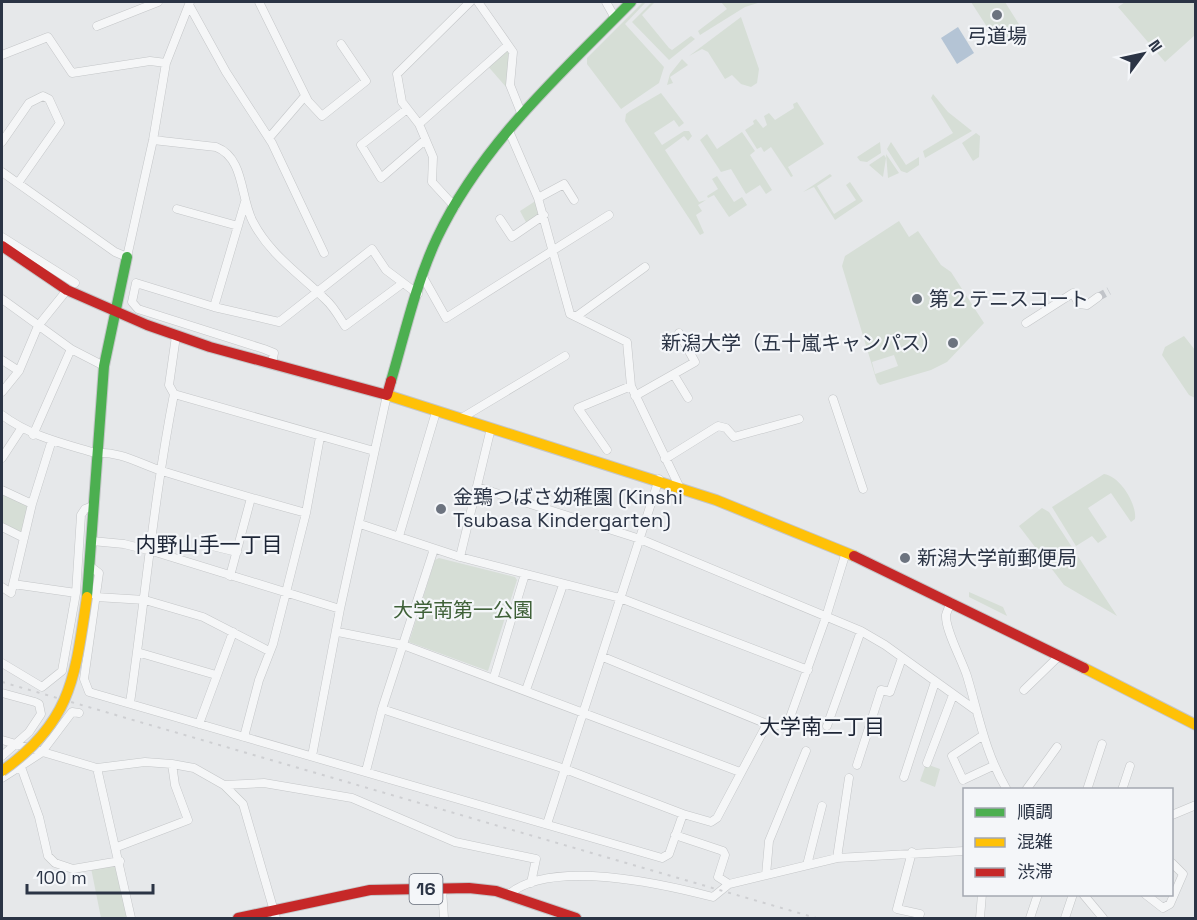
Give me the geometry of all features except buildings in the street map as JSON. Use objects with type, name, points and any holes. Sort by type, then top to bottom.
[{"type":"street","points":[[97,26],[158,2]]},
{"type":"street","points":[[259,2],[305,96],[317,113],[322,116],[366,81],[341,44]]},
{"type":"street","points":[[455,207],[432,182],[433,156],[419,124],[402,102],[397,74],[470,2]]},
{"type":"street","points":[[606,2],[615,18]]},
{"type":"street","points":[[312,756],[338,632],[340,609],[387,395],[437,237],[490,154],[522,115],[631,2]]},
{"type":"street","points":[[189,3],[166,63],[153,140],[114,311],[104,366],[95,453],[90,567],[91,597],[84,685],[89,692],[662,858],[669,854],[683,814]]},
{"type":"street","points":[[189,3],[226,72],[269,138],[324,253]]},
{"type":"street","points":[[482,3],[513,51],[510,85],[522,115]]},
{"type":"street","points":[[2,55],[48,38],[72,73],[150,61],[166,63]]},
{"type":"street","points":[[419,124],[508,45]]},
{"type":"street","points":[[2,142],[29,103],[43,96],[49,99],[60,123],[18,183]]},
{"type":"street","points":[[269,138],[305,96]]},
{"type":"street","points":[[407,109],[360,145],[381,178],[425,140]]},
{"type":"street","points":[[509,132],[544,215],[570,314],[627,342],[631,386],[679,486]]},
{"type":"street","points":[[153,140],[225,150],[234,159],[252,221],[270,249],[328,301],[345,326],[403,283]]},
{"type":"street","points":[[3,175],[18,183],[116,252],[127,257]]},
{"type":"street","points":[[538,198],[564,184],[574,200]]},
{"type":"street","points":[[214,307],[246,200]]},
{"type":"street","points":[[177,209],[238,226]]},
{"type":"street","points":[[500,219],[512,237],[544,215]]},
{"type":"street","points":[[423,278],[446,318],[609,215]]},
{"type":"street","points":[[2,237],[71,286]]},
{"type":"street","points":[[2,246],[114,311],[176,336],[387,395],[659,479],[846,552],[1196,725]]},
{"type":"street","points":[[272,363],[274,353],[138,309],[132,302],[136,283],[214,307],[279,322],[372,249],[386,270],[418,294]]},
{"type":"street","points":[[577,316],[645,267]]},
{"type":"street","points":[[2,392],[19,371],[38,326],[71,286]]},
{"type":"street","points":[[1026,323],[1073,293],[1079,304],[1087,305],[1098,297]]},
{"type":"street","points":[[2,299],[71,349],[104,366]]},
{"type":"street","points":[[635,396],[695,362],[679,333]]},
{"type":"street","points":[[176,336],[169,388],[174,394],[374,451]]},
{"type":"street","points":[[33,435],[71,349]]},
{"type":"street","points":[[460,418],[565,356]]},
{"type":"street","points":[[2,360],[19,371]]},
{"type":"street","points":[[674,375],[688,398]]},
{"type":"street","points":[[607,450],[578,408],[631,386]]},
{"type":"street","points":[[130,703],[152,551],[159,470],[174,394]]},
{"type":"street","points":[[834,399],[863,489]]},
{"type":"street","points":[[399,536],[436,412]]},
{"type":"street","points":[[2,415],[33,435],[95,453],[105,452],[134,459],[159,470],[306,513]]},
{"type":"street","points":[[665,459],[718,426],[726,428],[734,437],[799,419]]},
{"type":"street","points":[[460,557],[491,428]]},
{"type":"street","points":[[2,458],[21,429]]},
{"type":"street","points":[[244,737],[306,513],[320,437]]},
{"type":"street","points":[[2,587],[11,593],[32,504],[51,440]]},
{"type":"street","points":[[547,824],[659,479]]},
{"type":"street","points":[[477,487],[640,539],[861,631],[974,709]]},
{"type":"street","points":[[2,490],[32,504]]},
{"type":"street","points":[[230,576],[251,498]]},
{"type":"street","points":[[2,663],[42,687],[62,671],[75,593],[81,514],[85,509],[93,506]]},
{"type":"street","points":[[360,524],[460,557],[620,598],[808,670]]},
{"type":"street","points":[[2,527],[24,538]]},
{"type":"street","points":[[92,541],[124,544],[152,551],[340,609]]},
{"type":"street","points":[[208,545],[237,552]]},
{"type":"street","points":[[366,771],[382,709],[434,549]]},
{"type":"street","points":[[603,657],[767,723],[779,726],[788,723],[826,617],[846,552]]},
{"type":"street","points":[[494,677],[525,574]]},
{"type":"street","points":[[13,584],[75,593]]},
{"type":"street","points":[[526,690],[563,585]]},
{"type":"street","points":[[91,597],[145,600],[203,617],[269,651]]},
{"type":"street","points":[[2,771],[40,742],[62,711],[74,676],[91,597]]},
{"type":"street","points":[[951,602],[946,615],[967,675],[982,736],[993,766],[1006,788]]},
{"type":"street","points":[[827,726],[861,631]]},
{"type":"street","points":[[199,724],[233,632]]},
{"type":"street","points":[[338,632],[403,645],[494,677],[740,772]]},
{"type":"street","points":[[137,652],[216,675]]},
{"type":"street","points":[[1024,690],[1058,657]]},
{"type":"street","points":[[856,765],[881,690],[890,692],[902,658]]},
{"type":"street","points":[[904,777],[935,682]]},
{"type":"street","points":[[2,693],[39,704],[41,714],[16,745],[2,756]]},
{"type":"street","points":[[927,763],[953,694]]},
{"type":"street","points":[[382,709],[566,769],[683,814],[714,821],[767,723]]},
{"type":"street","points":[[2,778],[41,753],[72,712],[79,713]]},
{"type":"street","points":[[982,736],[951,756],[963,780],[993,766]]},
{"type":"street","points":[[2,740],[97,768],[145,762],[194,768],[224,785],[243,804],[274,914]]},
{"type":"street","points":[[1087,788],[1102,744]]},
{"type":"street","points":[[1027,788],[1057,747]]},
{"type":"street","points":[[766,875],[769,841],[806,751]]},
{"type":"street","points":[[117,847],[188,820],[175,785],[172,764]]},
{"type":"street","points":[[1122,788],[1130,766]]},
{"type":"street","points":[[21,767],[39,817],[48,856],[55,862],[74,869],[120,861]]},
{"type":"street","points":[[97,768],[117,847],[131,918]]},
{"type":"street","points":[[837,858],[849,778]]},
{"type":"street","points":[[224,785],[264,783],[352,798],[455,842],[536,858],[531,883]]},
{"type":"street","points":[[1173,815],[1196,805]]},
{"type":"street","points":[[807,865],[822,806]]},
{"type":"street","points":[[675,835],[723,851],[725,855],[718,876],[729,884]]},
{"type":"street","points":[[507,895],[518,886],[531,883],[554,878],[593,876],[670,886],[713,897],[729,884],[837,858],[912,852],[963,851]]},
{"type":"street","points":[[912,852],[897,909],[920,914]]},
{"type":"street","points":[[1148,896],[1163,908],[1170,904],[1184,874],[1173,864]]},
{"type":"street","name":"16","points":[[238,918],[274,914],[370,890],[469,888],[507,895],[576,918]]},
{"type":"street","points":[[442,889],[444,918]]},
{"type":"street","points":[[980,918],[982,896]]},
{"type":"street","points":[[1030,918],[1037,896]]},
{"type":"street","points":[[1065,918],[1072,896]]},
{"type":"street","points":[[1085,896],[1103,918]]},
{"type":"green space","points":[[643,2],[646,2],[625,24],[664,67],[659,83],[621,109],[587,64],[587,58]]},
{"type":"green space","points":[[652,2],[655,2],[642,15],[669,48],[672,50],[691,36],[695,39],[669,60],[632,22]]},
{"type":"green space","points":[[721,2],[761,2],[745,7],[700,35],[698,31],[727,9]]},
{"type":"green space","name":"弓道場","points":[[971,2],[1005,2],[1022,29],[998,44]]},
{"type":"green space","points":[[1125,2],[1195,2],[1195,35],[1165,62],[1118,7]]},
{"type":"green space","points":[[741,17],[759,69],[757,83],[751,87],[741,84],[732,75],[725,79],[708,52],[702,49],[689,56]]},
{"type":"green space","points":[[506,48],[512,57],[510,83],[506,87],[486,64]]},
{"type":"green space","points":[[682,59],[688,65],[670,77],[673,83],[667,85],[670,74]]},
{"type":"green space","points":[[661,93],[684,123],[679,127],[674,120],[654,133],[662,145],[684,131],[689,131],[692,136],[688,141],[684,136],[665,150],[699,202],[706,200],[698,205],[702,211],[696,215],[704,233],[700,235],[625,121],[626,114]]},
{"type":"green space","points":[[933,94],[948,112],[972,131],[925,158],[923,151],[953,133],[931,98]]},
{"type":"green space","points":[[797,102],[824,144],[788,167],[793,176],[791,177],[771,147],[764,152],[761,147],[757,149],[745,130],[754,124],[753,121],[756,119],[763,128],[767,125],[764,116],[769,113],[775,120],[794,108],[793,104]]},
{"type":"green space","points":[[742,132],[755,151],[750,155],[772,190],[766,194],[760,185],[746,194],[731,169],[721,172],[700,140],[707,134],[717,149]]},
{"type":"green space","points":[[976,133],[980,136],[979,157],[973,161],[962,143]]},
{"type":"green space","points":[[880,142],[881,153],[867,162],[860,161],[857,157]]},
{"type":"green space","points":[[891,142],[906,165],[919,157],[919,165],[907,173],[901,171],[887,149]]},
{"type":"green space","points":[[886,154],[899,173],[888,178]]},
{"type":"green space","points":[[884,155],[886,158],[883,177],[869,165]]},
{"type":"green space","points":[[830,174],[832,176],[817,186],[834,214],[856,200],[846,185],[850,182],[863,201],[835,220],[814,187],[803,192]]},
{"type":"green space","points":[[717,176],[734,202],[742,197],[747,205],[729,217],[714,195],[708,198],[707,196],[718,189],[712,179]]},
{"type":"green space","points":[[537,200],[542,214],[527,224],[520,211]]},
{"type":"green space","points":[[899,221],[909,237],[918,231],[941,265],[951,272],[984,323],[947,362],[931,370],[880,385],[877,382],[842,266],[845,256]],"holes":[[[894,355],[898,366],[875,374],[872,362]]]},
{"type":"green space","points":[[1184,336],[1195,350],[1195,398],[1189,395],[1162,355],[1165,347]]},
{"type":"green space","points":[[1104,474],[1116,480],[1126,492],[1133,506],[1135,519],[1131,522],[1111,493],[1088,508],[1107,537],[1098,543],[1092,536],[1076,546],[1052,507]]},
{"type":"green space","points":[[2,494],[29,506],[22,533],[2,524]]},
{"type":"green space","points":[[1042,508],[1049,512],[1117,616],[1064,585],[1019,526]]},
{"type":"green space","name":"大学南第一公園","points":[[439,558],[515,577],[517,580],[488,671],[409,642],[435,560]]},
{"type":"green space","points":[[969,592],[1003,607],[1007,616],[969,597]]},
{"type":"green space","points":[[926,764],[940,769],[935,787],[920,781]]},
{"type":"green space","points":[[119,862],[131,918],[101,918],[91,868]]},
{"type":"water","points":[[958,27],[974,53],[957,64],[941,38]]},
{"type":"tunnel","points":[[1098,297],[1109,291]]},
{"type":"railway","points":[[2,682],[816,918]]},
{"type":"traffic: fast","points":[[391,381],[423,273],[437,238],[455,204],[499,141],[524,112],[631,2]]},
{"type":"traffic: fast","points":[[87,597],[104,366],[127,257]]},
{"type":"traffic: slow","points":[[387,395],[716,500],[854,556]]},
{"type":"traffic: slow","points":[[2,771],[25,753],[43,734],[66,695],[78,651],[87,597]]},
{"type":"traffic: slow","points":[[1084,668],[1196,725]]},
{"type":"traffic: jam","points":[[2,246],[67,290],[147,325],[210,347],[387,395],[391,381]]},
{"type":"traffic: jam","points":[[854,556],[1084,668]]},
{"type":"traffic: jam","points":[[238,918],[370,890],[469,888],[496,891],[576,918]]},
{"type":"place","name":"弓道場","points":[[997,15]]},
{"type":"place","name":"第２テニスコート","points":[[917,299]]},
{"type":"place","name":"新潟大学（五十嵐キャンパス）","points":[[953,343]]},
{"type":"place","name":"金鵄つばさ幼稚園 (Kinshi Tsubasa Kindergarten)","points":[[441,509]]},
{"type":"place","name":"新潟大学前郵便局","points":[[905,558]]},
{"type":"district","name":"内野山手一丁目","points":[[209,545]]},
{"type":"district","name":"大学南二丁目","points":[[822,727]]}]
